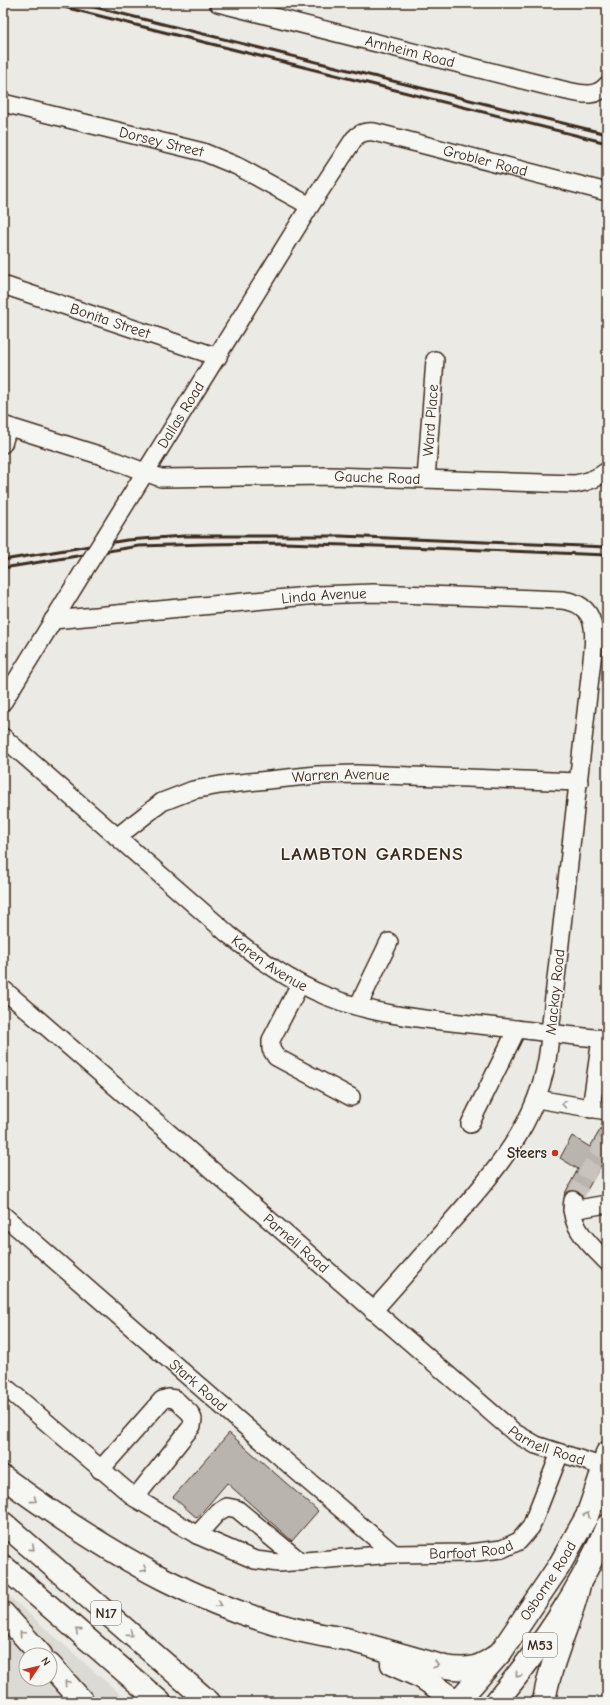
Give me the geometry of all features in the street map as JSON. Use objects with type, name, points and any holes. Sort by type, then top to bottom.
[{"type":"main road","name":"Osborne Road","points":[[458,1702],[501,1652],[559,1566],[587,1516],[606,1463]]},
{"type":"main road","points":[[3,1477],[83,1534],[156,1576],[200,1596],[270,1623],[346,1639],[445,1667],[458,1669],[476,1667],[490,1661],[501,1652]]},
{"type":"main road","name":"N17","points":[[3,1523],[209,1702]]},
{"type":"main road","name":"Osborne Road","points":[[496,1702],[532,1658],[579,1585],[607,1526]]},
{"type":"main road","name":"N17","points":[[3,1566],[160,1702]]},
{"type":"main road","points":[[544,1702],[550,1670],[575,1603],[579,1585]]},
{"type":"main road","points":[[3,1613],[34,1647]]},
{"type":"main road","points":[[331,1637],[351,1651],[409,1671],[438,1687],[458,1702]]},
{"type":"main road","points":[[58,1674],[83,1702]]},
{"type":"street","name":"Arnheim Road","points":[[218,3],[567,91],[589,94],[604,88]]},
{"type":"street","name":"Dorsey Street","points":[[3,103],[203,152],[237,166],[310,206]]},
{"type":"street","name":"Grobler Road","points":[[363,133],[374,132],[607,192]]},
{"type":"street","name":"Dallas Road","points":[[3,702],[106,534],[218,357],[310,206],[354,139],[363,133]]},
{"type":"street","name":"Bonita Street","points":[[3,285],[218,357]]},
{"type":"street","name":"Ward Place","points":[[426,479],[435,360]]},
{"type":"street","name":"Gauche Road","points":[[5,426],[102,456],[161,478],[331,476],[575,484],[595,479],[607,470]]},
{"type":"street","points":[[3,444],[5,426]]},
{"type":"street","name":"Linda Avenue","points":[[53,620],[278,598],[373,594],[562,600],[575,602],[581,605],[590,615]]},
{"type":"street","name":"Mackay Road","points":[[373,1311],[476,1193],[499,1164],[521,1131],[537,1099],[546,1074],[550,1053],[550,1032],[578,782],[600,635],[590,615]]},
{"type":"street","name":"Karen Avenue","points":[[3,737],[248,950],[300,984],[327,996],[386,1014],[425,1020],[550,1032],[604,1039]]},
{"type":"street","name":"Warren Avenue","points":[[117,837],[162,802],[193,790],[220,785],[317,775],[356,774],[578,782]]},
{"type":"street","points":[[358,1006],[389,942]]},
{"type":"street","points":[[300,984],[271,1040],[271,1049],[276,1057],[351,1097]]},
{"type":"street","name":"Parnell Road","points":[[3,989],[515,1434],[536,1445],[560,1453],[606,1463]]},
{"type":"street","points":[[470,1124],[517,1029]]},
{"type":"street","points":[[600,1110],[604,1039]]},
{"type":"street","points":[[600,1110],[607,1080]]},
{"type":"street","points":[[537,1099],[600,1110]]},
{"type":"street","points":[[607,1204],[572,1205],[580,1233],[607,1262]]},
{"type":"street","name":"Stark Road","points":[[3,1215],[394,1554]]},
{"type":"street","name":"Barfoot Road","points":[[3,1385],[100,1470],[135,1498],[197,1535],[255,1560],[278,1564],[394,1554],[469,1554],[492,1551],[513,1544],[524,1536],[531,1527],[560,1453]]},
{"type":"street","points":[[100,1470],[162,1400],[168,1398],[175,1399],[190,1413],[193,1419],[192,1426],[135,1498]]},
{"type":"street","points":[[197,1535],[218,1512],[227,1507],[237,1509],[301,1562]]},
{"type":"shaded area","points":[[3,1591],[129,1702],[3,1702]]},
{"type":"building","points":[[606,1120],[607,1155],[579,1204],[564,1195],[578,1169],[560,1158],[572,1136],[590,1147]]},
{"type":"building","points":[[229,1433],[318,1511],[292,1541],[227,1483],[197,1518],[173,1497]]},
{"type":"tunnel","points":[[573,1200],[607,1137]]},
{"type":"railway","points":[[48,3],[607,143]]},
{"type":"railway","points":[[78,3],[607,134]]},
{"type":"railway","points":[[3,560],[127,540],[184,536],[340,536],[607,547]]},
{"type":"railway","points":[[3,568],[139,546],[206,544],[283,543],[607,555]]},
{"type":"place","name":"Steers","points":[[555,1153]]},
{"type":"district","name":"LAMBTON GARDENS","points":[[372,853]]}]
